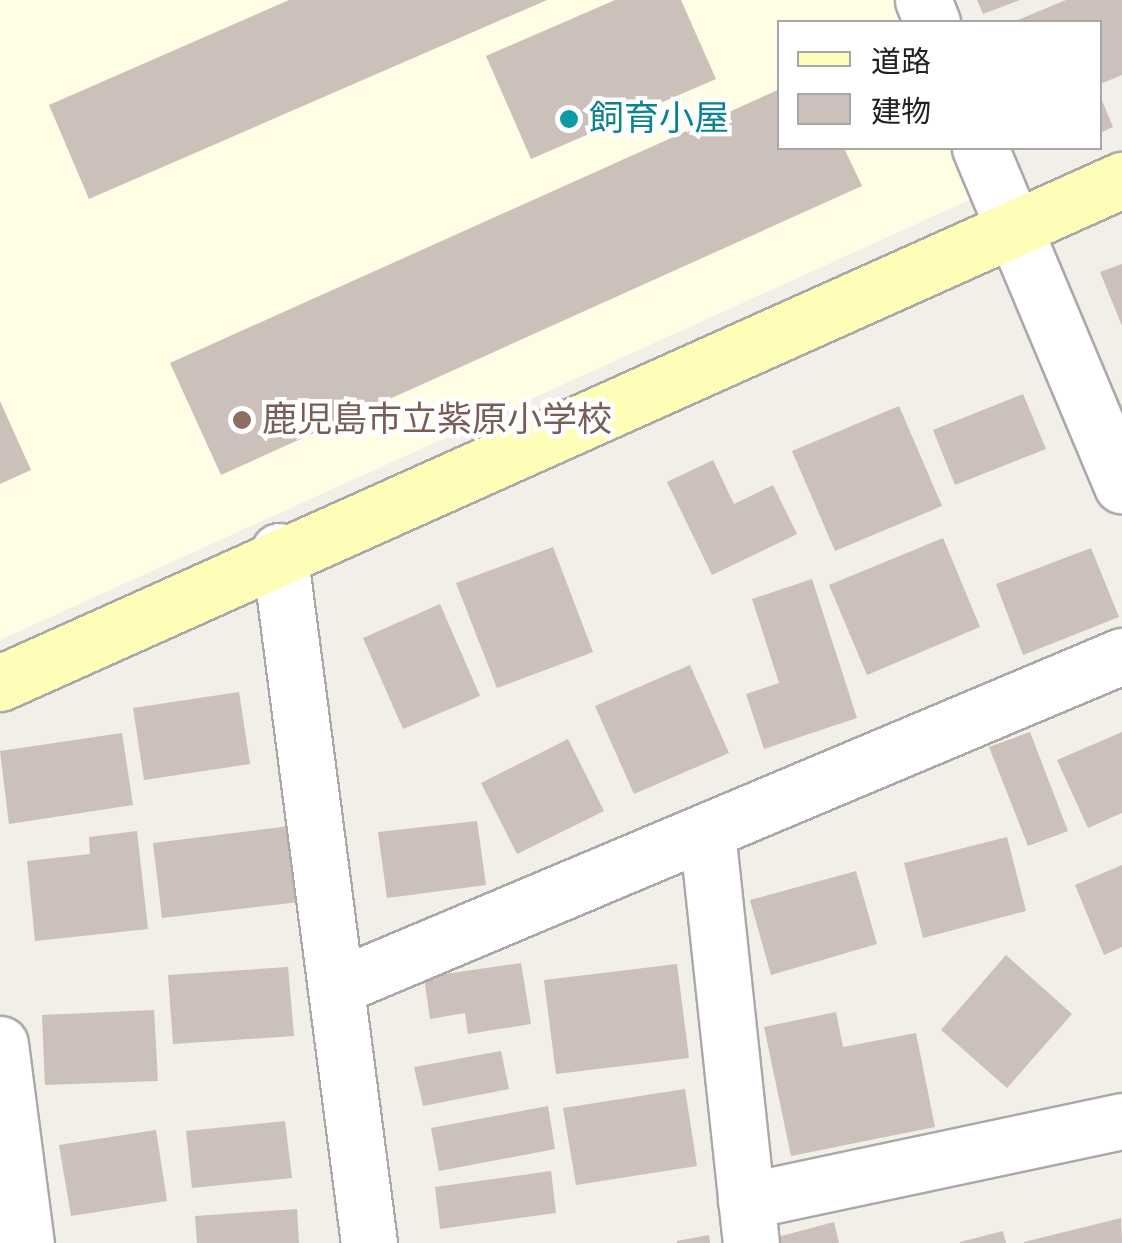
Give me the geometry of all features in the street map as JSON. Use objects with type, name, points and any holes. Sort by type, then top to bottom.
[{"type":"street","points":[[981,150],[1122,484]]},
{"type":"street","points":[[0,683],[279,551],[1122,180]]},
{"type":"street","points":[[279,551],[369,1243]]},
{"type":"street","points":[[336,987],[1122,656]]},
{"type":"street","points":[[707,832],[748,1222],[1122,1121]]},
{"type":"street","points":[[0,1044],[26,1243]]},
{"type":"shaded area","name":"鹿児島市立紫原小学校","points":[[0,0],[899,0],[907,20],[777,20],[777,150],[957,150],[976,197],[0,640]]},
{"type":"building","points":[[289,0],[547,0],[89,199],[49,105]]},
{"type":"building","name":"飼育小屋","points":[[615,0],[681,0],[716,79],[531,159],[486,56]]},
{"type":"building","points":[[977,0],[1020,0],[983,14]]},
{"type":"building","points":[[1066,0],[1122,0],[1122,75],[1102,83],[1102,20],[1018,20]]},
{"type":"building","points":[[777,90],[777,150],[845,150],[862,186],[221,475],[170,363]]},
{"type":"building","points":[[1102,101],[1113,127],[1102,132]]},
{"type":"building","points":[[1122,264],[1122,326],[1100,272]]},
{"type":"building","points":[[1023,394],[1046,449],[955,485],[933,430]]},
{"type":"building","points":[[0,401],[31,470],[0,484]]},
{"type":"building","points":[[899,406],[942,506],[835,551],[792,451]]},
{"type":"building","points":[[713,460],[734,504],[773,485],[797,534],[712,575],[667,482]]},
{"type":"building","points":[[943,538],[980,627],[867,675],[829,585]]},
{"type":"building","points":[[553,547],[593,652],[497,688],[456,583]]},
{"type":"building","points":[[1091,548],[1119,617],[1023,655],[996,584]]},
{"type":"building","points":[[812,579],[857,718],[764,749],[746,694],[779,683],[752,599]]},
{"type":"building","points":[[440,604],[480,696],[403,729],[363,638]]},
{"type":"building","points":[[690,665],[729,753],[634,794],[595,706]]},
{"type":"building","points":[[239,692],[250,764],[144,780],[133,708]]},
{"type":"building","points":[[1030,732],[1068,831],[1028,846],[989,747]]},
{"type":"building","points":[[1122,732],[1122,813],[1088,828],[1057,760]]},
{"type":"building","points":[[122,733],[133,805],[9,824],[0,751]]},
{"type":"building","points":[[568,739],[604,811],[517,854],[481,783]]},
{"type":"building","points":[[477,821],[486,885],[387,898],[378,832]]},
{"type":"building","points":[[289,826],[299,902],[162,918],[153,843]]},
{"type":"building","points":[[137,831],[148,929],[35,941],[27,861],[90,854],[89,837]]},
{"type":"building","points":[[1007,837],[1026,911],[923,938],[904,863]]},
{"type":"building","points":[[1122,865],[1122,947],[1104,955],[1075,885]]},
{"type":"building","points":[[856,871],[877,944],[771,975],[750,900]]},
{"type":"building","points":[[1006,955],[1072,1014],[1007,1088],[941,1030]]},
{"type":"building","points":[[521,963],[531,1024],[468,1034],[465,1013],[430,1019],[424,977]]},
{"type":"building","points":[[677,964],[689,1058],[556,1074],[544,980]]},
{"type":"building","points":[[288,967],[294,1036],[173,1044],[168,975]]},
{"type":"building","points":[[154,1010],[158,1081],[45,1085],[42,1015]]},
{"type":"building","points":[[836,1012],[843,1047],[916,1033],[935,1127],[791,1156],[764,1027]]},
{"type":"building","points":[[501,1051],[509,1089],[423,1106],[414,1067]]},
{"type":"building","points":[[685,1089],[697,1166],[576,1185],[563,1108]]},
{"type":"building","points":[[548,1106],[555,1149],[439,1171],[431,1128]]},
{"type":"building","points":[[285,1121],[292,1178],[192,1188],[186,1131]]},
{"type":"building","points":[[156,1130],[167,1201],[71,1216],[59,1145]]},
{"type":"building","points":[[551,1171],[556,1213],[440,1229],[435,1187]]},
{"type":"building","points":[[297,1209],[299,1243],[197,1243],[195,1216]]},
{"type":"building","points":[[1121,1218],[1122,1243],[1024,1243],[1024,1242]]},
{"type":"building","points":[[834,1222],[839,1243],[771,1243],[770,1239]]},
{"type":"building","points":[[1003,1231],[1006,1243],[960,1243],[960,1242]]},
{"type":"building","points":[[709,1235],[710,1243],[677,1243],[677,1241]]},
{"type":"place","name":"飼育小屋","points":[[569,119]]},
{"type":"place","name":"鹿児島市立紫原小学校","points":[[242,420]]}]
